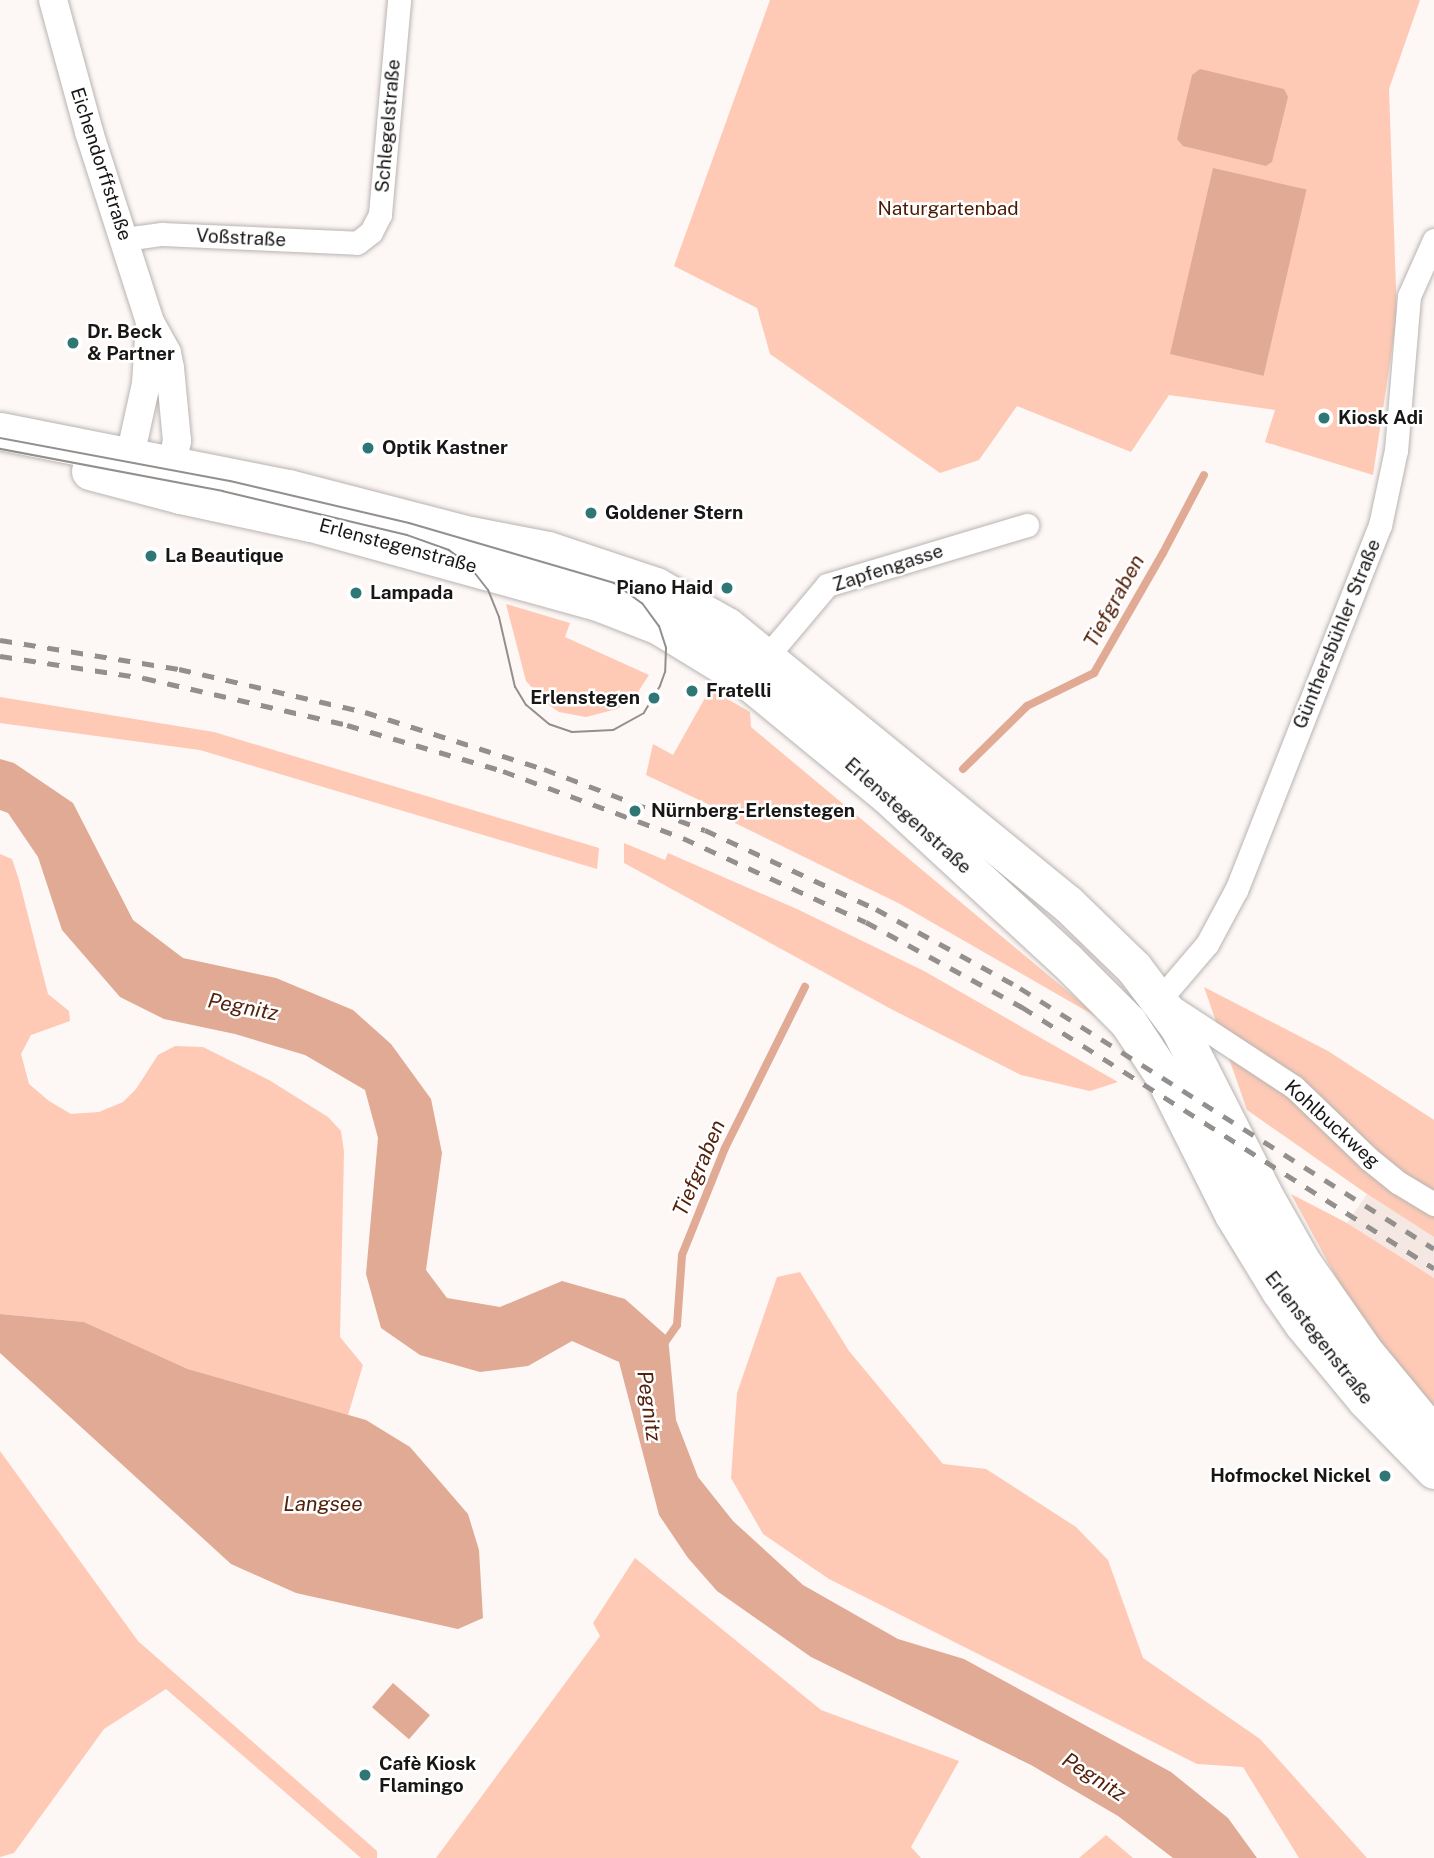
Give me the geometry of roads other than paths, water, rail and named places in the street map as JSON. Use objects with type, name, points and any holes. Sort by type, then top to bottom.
[{"type":"main road","name":"Erlenstegenstraße","points":[[0,431],[315,509],[610,606],[757,668],[880,768],[1068,903],[1112,945],[1160,999],[1200,1065],[1283,1231],[1353,1361],[1400,1438],[1434,1470]]},
{"type":"main road","name":"Erlenstegenstraße","points":[[0,454],[149,468]]},
{"type":"main road","name":"Erlenstegenstraße","points":[[880,768],[1128,1022],[1163,1075],[1213,1177],[1265,1269],[1303,1324],[1353,1361],[1434,1436]]},
{"type":"main road","points":[[1128,1022],[1160,999]]},
{"type":"street","name":"Schlegelstraße","points":[[357,243],[371,232],[380,214],[398,0]]},
{"type":"street","name":"Eichendorffstraße","points":[[56,2],[82,108],[150,322],[167,353],[173,383],[177,441],[149,468]]},
{"type":"street","name":"Voßstraße","points":[[125,239],[162,234],[357,243]]},
{"type":"street","name":"Günthersbühler Straße","points":[[1160,999],[1206,944],[1236,890],[1380,525],[1396,450],[1409,296],[1434,240]]},
{"type":"street","name":"Eichendorffstraße","points":[[149,468],[146,384],[150,322]]},
{"type":"street","name":"Zapfengasse","points":[[757,668],[827,585],[1027,525]]},
{"type":"street","name":"Kohlbuckweg","points":[[1160,999],[1294,1087],[1370,1159],[1399,1183],[1434,1204]]},
{"type":"water","points":[[1200,69],[1284,89],[1288,97],[1272,162],[1266,166],[1183,146],[1177,139],[1192,75]]},
{"type":"water","points":[[1213,168],[1307,190],[1264,376],[1170,354]]},
{"type":"water","name":"Pegnitz","points":[[0,759],[14,763],[73,803],[133,920],[183,958],[276,978],[353,1010],[391,1044],[431,1099],[442,1153],[426,1270],[447,1298],[500,1307],[562,1281],[625,1299],[668,1337],[676,1420],[698,1477],[733,1521],[803,1585],[898,1639],[964,1659],[1171,1772],[1228,1818],[1257,1858],[1173,1858],[1118,1816],[1031,1765],[811,1657],[717,1591],[688,1558],[659,1515],[619,1362],[572,1341],[528,1366],[480,1372],[420,1355],[381,1328],[366,1274],[378,1138],[365,1090],[305,1055],[235,1034],[164,1019],[120,997],[62,930],[38,857],[8,813],[0,810]]},
{"type":"water","name":"Langsee","points":[[0,1314],[84,1322],[188,1369],[366,1420],[410,1447],[468,1514],[479,1550],[483,1618],[458,1629],[296,1593],[231,1564],[0,1353]]},
{"type":"water","points":[[393,1683],[430,1715],[409,1739],[372,1707]]},
{"type":"waterway","name":"Tiefgraben","points":[[963,769],[1027,706],[1094,673],[1204,475]]},
{"type":"waterway","name":"Tiefgraben","points":[[663,1345],[677,1325],[682,1255],[725,1148],[805,987]]},
{"type":"tram line","points":[[0,438],[230,481],[409,523],[614,583],[642,603],[659,626],[666,648],[665,672],[644,713],[613,730],[572,732],[549,724],[526,705],[515,687],[499,617],[488,590],[468,564],[449,550],[407,535],[223,491],[0,449]]},
{"type":"railway","points":[[0,640],[179,669],[365,712],[544,769],[705,830],[876,909],[1020,988],[1434,1249]]},
{"type":"railway","points":[[0,656],[144,678],[347,725],[503,771],[683,838],[866,922],[1022,1007],[1434,1268]]},
{"type":"place","name":"Dr. Beck & Partner","points":[[73,343]]},
{"type":"place","name":"Kiosk Adi","points":[[1324,418]]},
{"type":"place","name":"Optik Kastner","points":[[368,448]]},
{"type":"place","name":"Goldener Stern","points":[[591,513]]},
{"type":"place","name":"La Beautique","points":[[151,556]]},
{"type":"place","name":"Piano Haid","points":[[727,588]]},
{"type":"place","name":"Lampada","points":[[356,593]]},
{"type":"place","name":"Fratelli","points":[[692,691]]},
{"type":"place","name":"Erlenstegen","points":[[654,698]]},
{"type":"place","name":"Nürnberg-Erlenstegen","points":[[635,811]]},
{"type":"place","name":"Hofmockel Nickel","points":[[1385,1476]]},
{"type":"place","name":"Cafè Kiosk Flamingo","points":[[365,1775]]},
{"type":"park label","name":"Naturgartenbad","points":[[948,209]]}]
